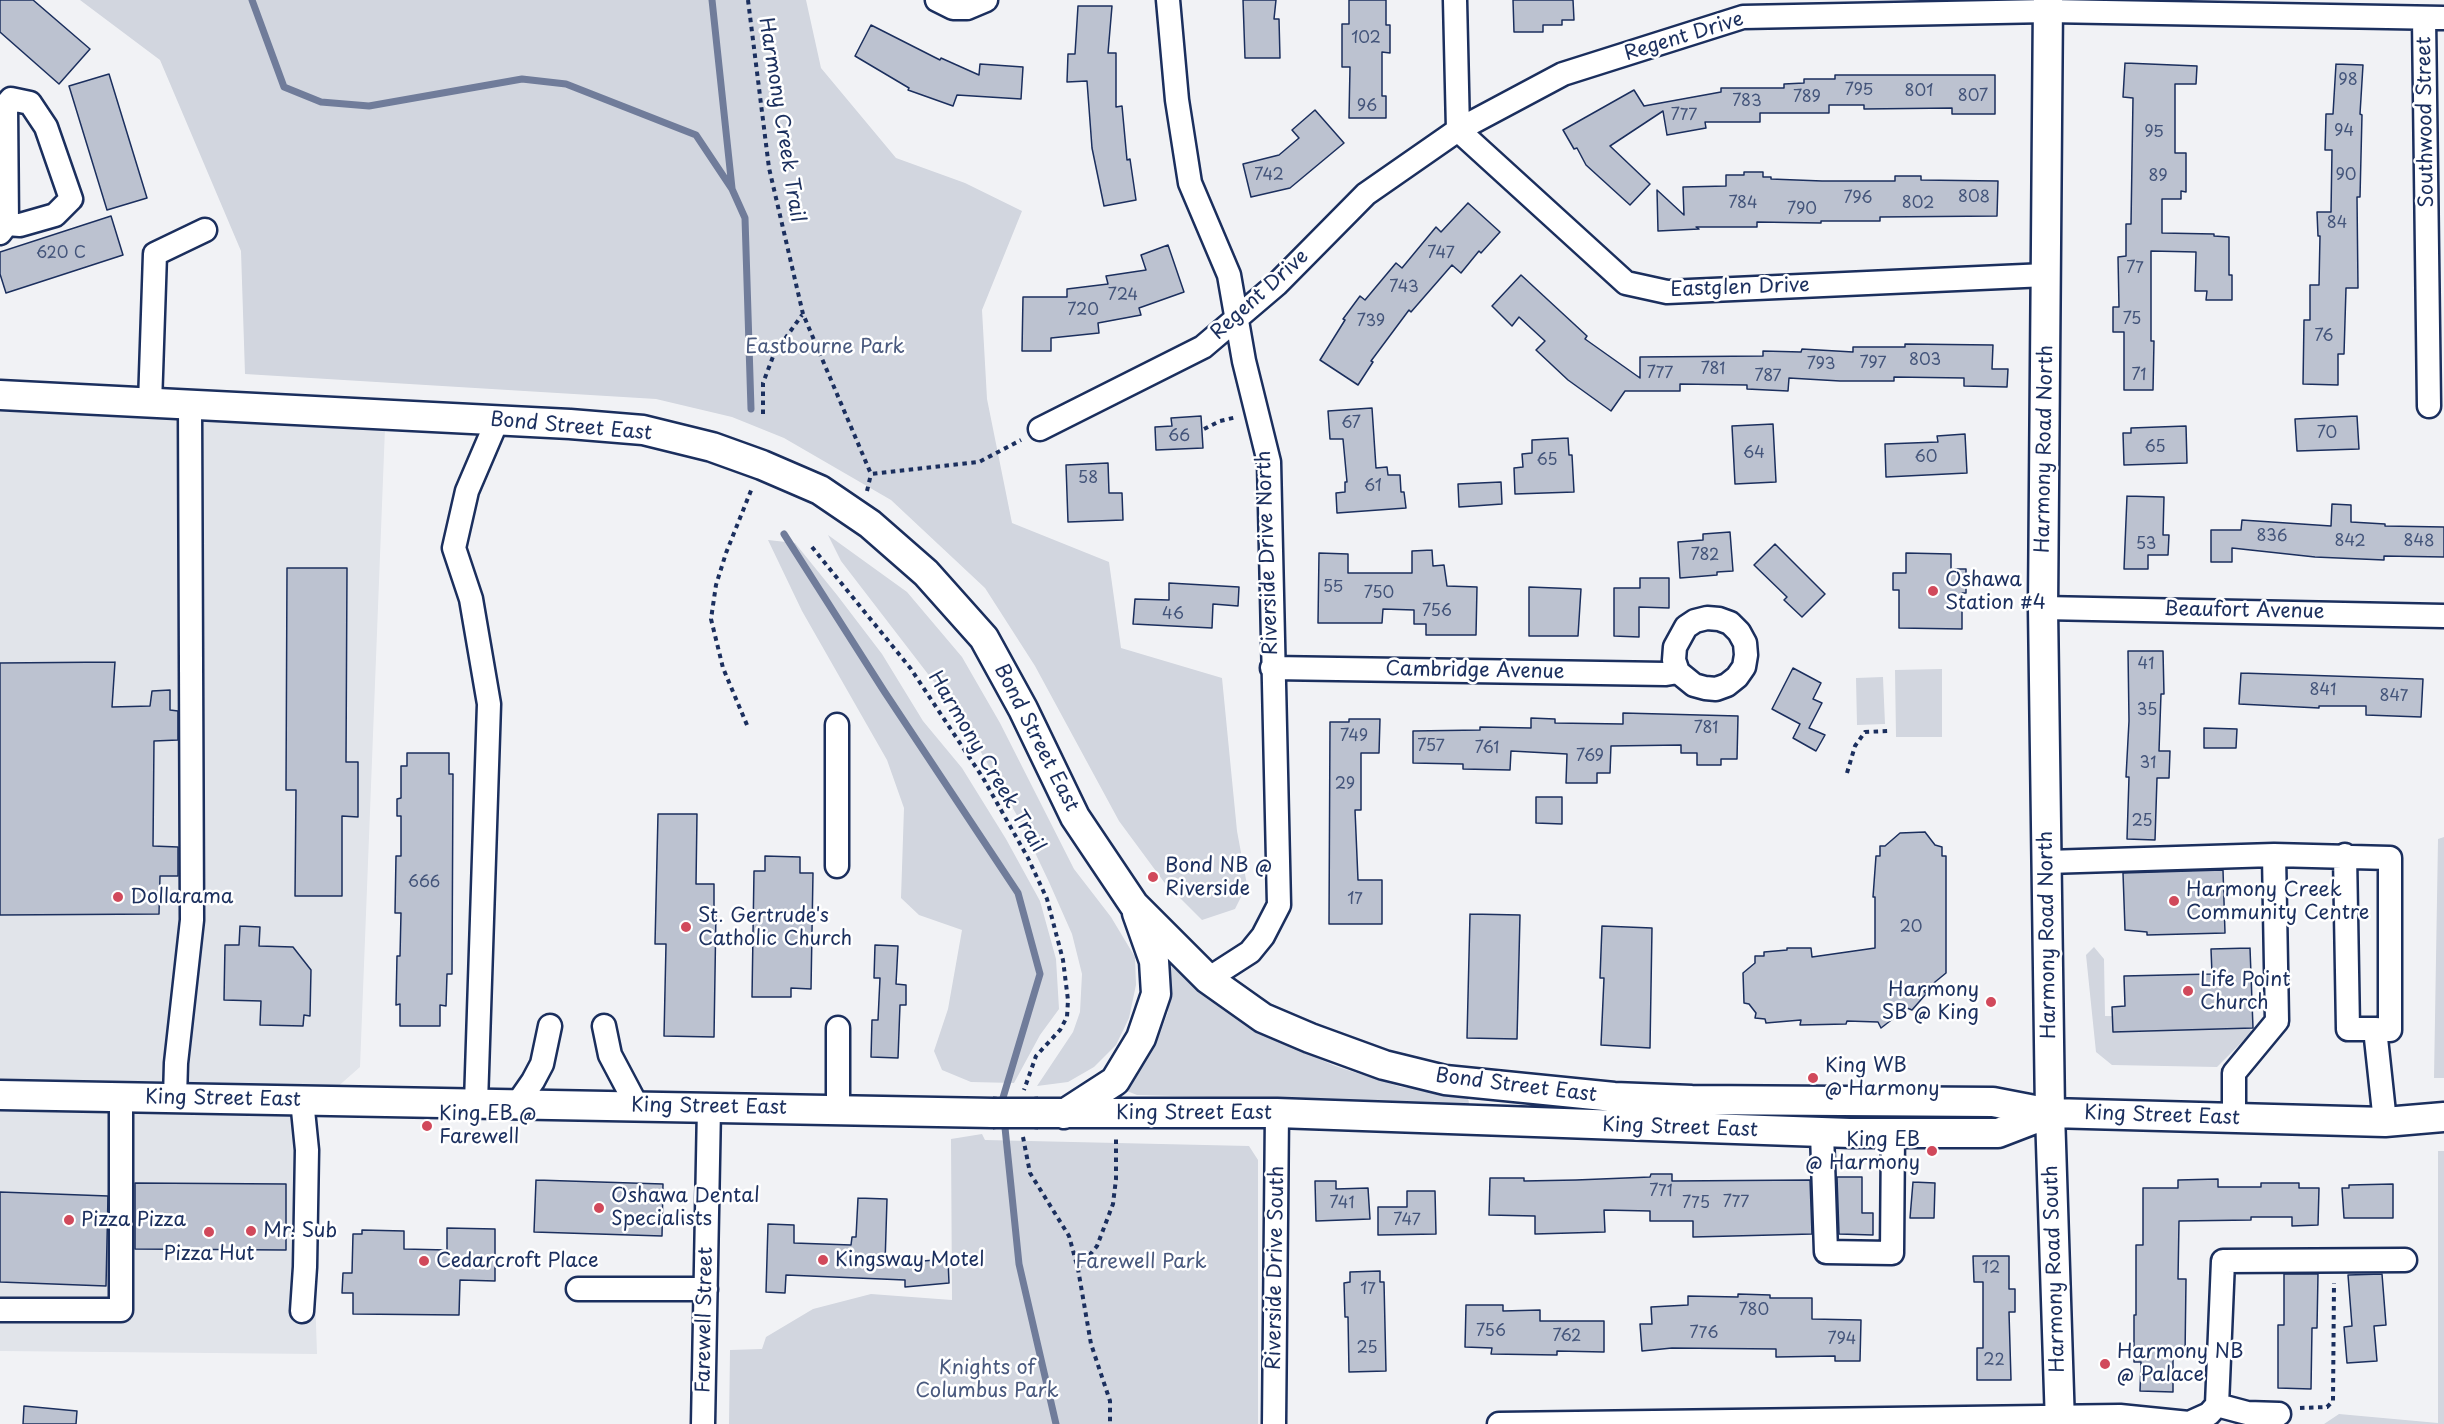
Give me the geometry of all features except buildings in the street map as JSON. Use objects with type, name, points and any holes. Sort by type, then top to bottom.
[{"type":"main road","name":"Harmony Road North","points":[[2048,5],[2043,608],[2050,1113]]},
{"type":"main road","name":"Bond Street East","points":[[0,395],[642,430],[712,447],[820,490],[870,524],[926,573],[984,638],[1023,709],[1076,817],[1134,905],[1208,979],[1263,1018],[1384,1065],[1445,1080],[1614,1098],[1993,1102],[2050,1113]]},
{"type":"main road","points":[[1037,1113],[1115,1081],[1142,1038],[1156,994],[1154,961],[1134,905]]},
{"type":"main road","name":"King Street East","points":[[0,1095],[993,1113],[1277,1113],[1822,1133],[1998,1133],[2050,1113],[2385,1122],[2444,1117]]},
{"type":"main road","name":"Harmony Road South","points":[[2050,1113],[2060,1420]]},
{"type":"main road","name":"King Street East","points":[[2385,1122],[2444,1131]]},
{"type":"street","points":[[937,0],[953,8],[967,9],[986,0]]},
{"type":"street","name":"Riverside Drive North","points":[[1168,0],[1177,100],[1190,183],[1229,275],[1244,361],[1269,462],[1279,905],[1263,936],[1250,952],[1208,979]]},
{"type":"street","points":[[1455,0],[1458,130]]},
{"type":"street","name":"Regent Drive","points":[[1040,429],[1203,347],[1277,284],[1366,194],[1458,130],[1563,74],[1743,8],[2048,5],[2434,18]]},
{"type":"street","name":"Southwood Street","points":[[2429,406],[2434,18]]},
{"type":"street","points":[[11,99],[30,103],[46,127],[71,199],[55,215],[4,228],[6,105],[11,99]]},
{"type":"street","name":"Eastglen Drive","points":[[1458,130],[1626,283],[1667,292],[2046,275]]},
{"type":"street","points":[[150,404],[155,254],[205,230]]},
{"type":"street","points":[[175,1098],[176,1063],[192,920],[190,406]]},
{"type":"street","points":[[476,1103],[489,704],[471,599],[454,548],[466,492],[497,421]]},
{"type":"street","name":"Beaufort Avenue","points":[[2043,608],[2444,616]]},
{"type":"street","name":"Cambridge Avenue","points":[[1272,668],[1666,674],[1678,672]]},
{"type":"street","points":[[837,725],[837,866]]},
{"type":"street","points":[[2047,862],[2274,855],[2345,855],[2390,858],[2390,1030],[2348,1029],[2345,855]]},
{"type":"street","points":[[2234,1118],[2234,1073],[2277,1021],[2274,855]]},
{"type":"street","points":[[517,1104],[534,1081],[542,1064],[550,1026]]},
{"type":"street","points":[[604,1026],[610,1055],[637,1106]]},
{"type":"street","points":[[838,1028],[838,1110]]},
{"type":"street","points":[[2375,1029],[2385,1122]]},
{"type":"street","points":[[0,1310],[114,1310],[117,1097]]},
{"type":"street","points":[[302,1100],[306,1162],[305,1267],[302,1311]]},
{"type":"street","name":"Farewell Street","points":[[703,1424],[709,1107]]},
{"type":"street","name":"Riverside Drive South","points":[[1274,1424],[1277,1113]]},
{"type":"street","points":[[1822,1133],[1826,1252],[1892,1253],[1893,1133]]},
{"type":"street","points":[[1499,1424],[2060,1420],[2120,1416],[2189,1423],[2209,1414],[2217,1405],[2223,1261],[2405,1260]]},
{"type":"street","points":[[578,1289],[705,1289]]},
{"type":"street","points":[[2217,1405],[2247,1413],[2279,1414]]},
{"type":"path","name":"Harmony Creek Trail","points":[[748,0],[769,168],[803,314],[871,474]]},
{"type":"path","points":[[763,414],[763,383],[774,354],[803,314]]},
{"type":"path","points":[[1204,429],[1220,421],[1257,411]]},
{"type":"path","points":[[867,491],[871,474],[979,462],[1040,429]]},
{"type":"path","points":[[747,725],[723,668],[711,619],[716,585],[726,553],[752,488]]},
{"type":"path","name":"Harmony Creek Trail","points":[[812,548],[911,669],[982,778],[1028,858],[1047,899],[1063,960],[1068,1000],[1067,1017],[1060,1030],[1036,1056],[1024,1085],[1037,1113],[1023,1140],[1030,1173],[1069,1236],[1078,1269],[1091,1344],[1110,1401],[1110,1424]]},
{"type":"path","points":[[1847,773],[1855,746],[1865,732],[1888,731]]},
{"type":"path","points":[[1078,1269],[1097,1246],[1113,1204],[1116,1179],[1116,1137]]},
{"type":"path","points":[[2279,1414],[2297,1408],[2327,1407],[2333,1401],[2334,1261]]},
{"type":"shaded area","points":[[0,411],[385,428],[360,1067],[309,1112],[317,1354],[0,1351]]},
{"type":"green space","name":"Eastbourne Park","points":[[80,0],[806,0],[821,68],[896,158],[965,183],[1022,211],[982,310],[987,399],[1012,523],[1109,562],[1121,648],[1222,678],[1237,831],[1247,885],[1235,909],[1202,920],[1164,882],[1119,821],[1035,666],[985,588],[891,500],[784,438],[732,417],[656,399],[245,374],[241,251],[160,60]]},
{"type":"green space","points":[[828,535],[907,592],[962,657],[1000,723],[1074,869],[1111,917],[1135,957],[1136,985],[1129,1018],[1116,1045],[1094,1067],[1068,1082],[1037,1086],[1073,1032],[1080,1012],[1082,974],[1072,934],[1019,819],[961,717],[841,561]]},
{"type":"green space","points":[[768,540],[795,543],[882,654],[923,721],[962,768],[1006,839],[1040,901],[1056,959],[1059,1009],[1040,1035],[1014,1083],[971,1082],[942,1070],[934,1051],[948,1009],[962,930],[919,915],[901,898],[904,808],[887,760],[802,611]]},
{"type":"green space","points":[[1942,669],[1942,737],[1896,737],[1895,670]]},
{"type":"green space","points":[[1883,677],[1885,724],[1857,725],[1856,678]]},
{"type":"green space","points":[[2444,837],[2444,1078],[2434,1078],[2438,839]]},
{"type":"green space","points":[[2094,947],[2104,959],[2105,1016],[2242,1018],[2252,1032],[2217,1067],[2112,1065],[2096,1052],[2086,955]]},
{"type":"green space","points":[[1163,959],[1204,994],[1236,1016],[1282,1042],[1335,1066],[1401,1087],[1468,1096],[1469,1104],[1137,1095],[1127,1091],[1125,1083],[1139,1067],[1159,1036],[1168,1012],[1171,976]]},
{"type":"green space","points":[[982,1134],[985,1140],[1249,1146],[1258,1160],[1258,1424],[729,1424],[730,1350],[762,1349],[766,1337],[813,1309],[871,1294],[952,1300],[951,1139]]},
{"type":"green space","points":[[2438,1151],[2444,1151],[2444,1424],[2324,1424],[2339,1414],[2438,1423]]},
{"type":"waterway","points":[[252,0],[284,87],[321,102],[369,106],[522,79],[566,84],[696,135],[732,189],[745,218],[751,409]]},
{"type":"waterway","points":[[712,0],[732,188]]},
{"type":"waterway","points":[[784,534],[884,691],[1018,893],[1040,974],[1002,1101],[1003,1107]]},
{"type":"waterway","points":[[1004,1118],[1019,1264],[1056,1424]]},
{"type":"place","name":"Oshawa Station #4","points":[[1933,591]]},
{"type":"place","name":"Bond NB @ Riverside","points":[[1153,877]]},
{"type":"place","name":"Dollarama","points":[[118,897]]},
{"type":"place","name":"Harmony Creek Community Centre","points":[[2174,901]]},
{"type":"place","name":"St. Gertrude's Catholic Church","points":[[686,927]]},
{"type":"place","name":"Life Point Church","points":[[2188,991]]},
{"type":"place","name":"Harmony SB @ King","points":[[1991,1002]]},
{"type":"place","name":"King WB @ Harmony","points":[[1813,1078]]},
{"type":"place","name":"King EB @ Farewell","points":[[427,1126]]},
{"type":"place","name":"King EB @ Harmony","points":[[1932,1151]]},
{"type":"place","name":"Oshawa Dental Specialists","points":[[599,1208]]},
{"type":"place","name":"Pizza Pizza","points":[[69,1220]]},
{"type":"place","name":"Mr. Sub","points":[[251,1231]]},
{"type":"place","name":"Pizza Hut","points":[[209,1232]]},
{"type":"place","name":"Kingsway Motel","points":[[823,1260]]},
{"type":"place","name":"Cedarcroft Place","points":[[424,1261]]},
{"type":"place","name":"Harmony NB @ Palace","points":[[2105,1364]]},
{"type":"park label","name":"Farewell Park","points":[[1141,1262]]},
{"type":"park label","name":"Knights of Columbus Park","points":[[987,1380]]}]
